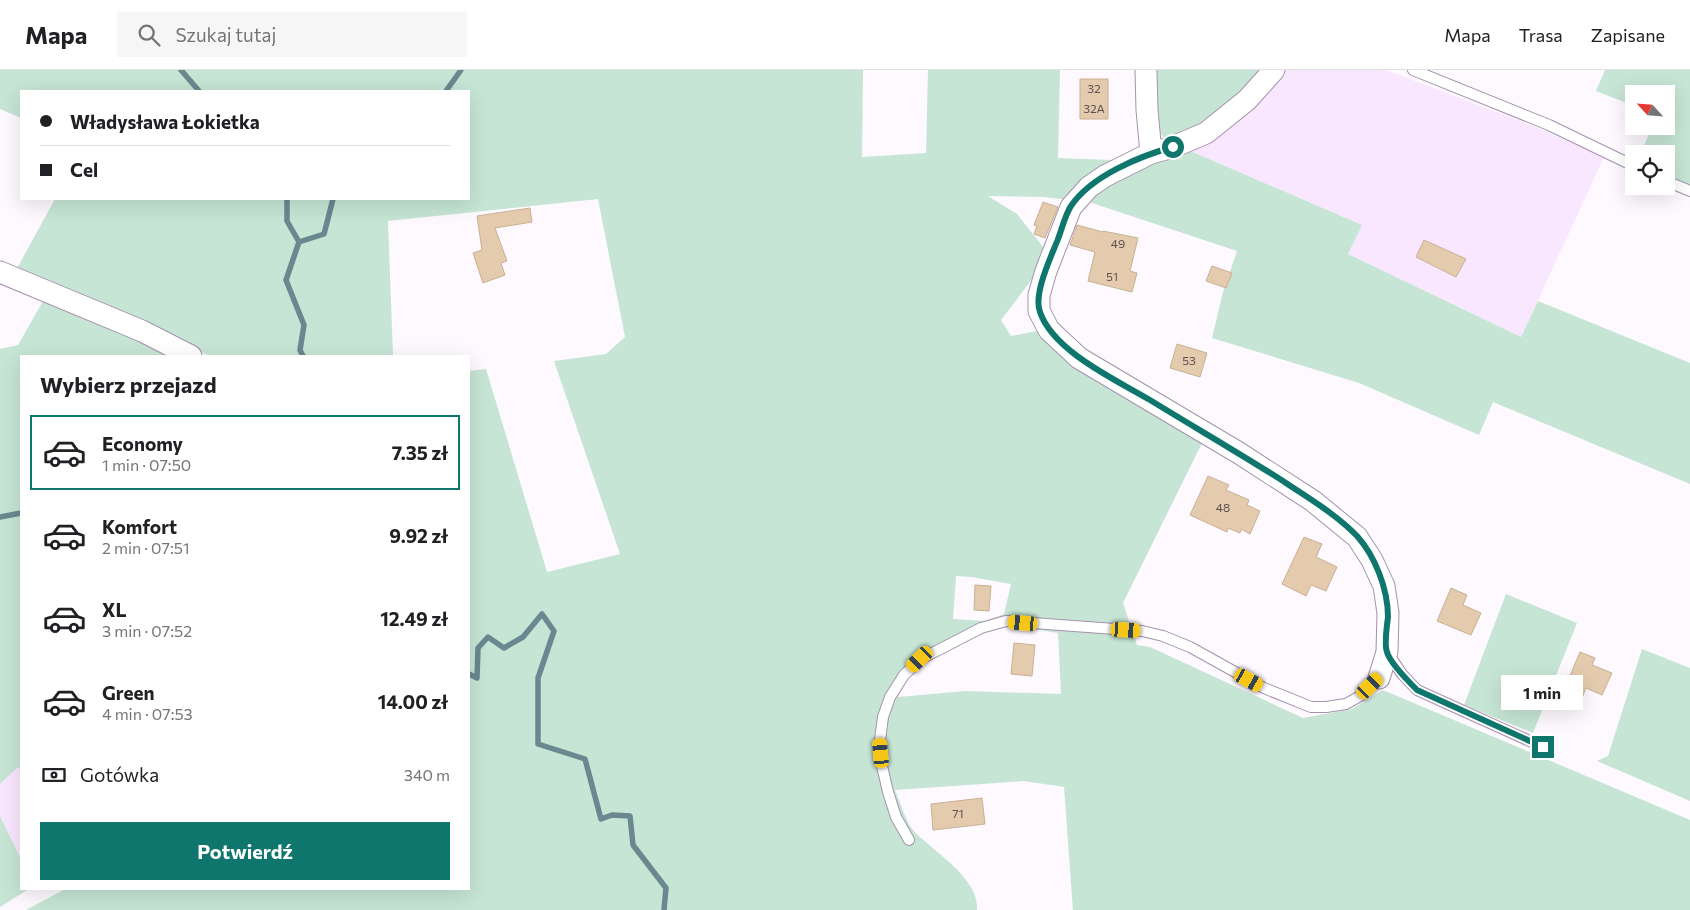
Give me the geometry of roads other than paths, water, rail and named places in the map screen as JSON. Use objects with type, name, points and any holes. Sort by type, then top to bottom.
[{"type":"street","points":[[1146,70],[1151,153]]},
{"type":"street","points":[[1274,70],[1247,100],[1206,133],[1173,147],[1151,153],[1089,186],[1071,207],[1046,271],[1039,294],[1039,310],[1049,330],[1079,358],[1239,453],[1313,501],[1357,537],[1372,560],[1384,586],[1388,613],[1387,652],[1379,678]]},
{"type":"street","points":[[0,272],[142,331],[189,355]]},
{"type":"lane","points":[[1413,70],[1549,125],[1625,162]]},
{"type":"lane","points":[[1675,185],[1690,191]]},
{"type":"lane","points":[[909,840],[896,816],[882,766],[880,740],[883,717],[890,697],[904,675],[920,659],[981,628],[1006,622],[1142,631],[1163,636],[1190,647],[1264,688],[1311,707],[1326,708],[1346,704],[1362,695],[1379,678]]},
{"type":"lane","points":[[1387,652],[1402,674],[1417,690],[1543,747]]},
{"type":"waterway","points":[[181,70],[198,90]]},
{"type":"waterway","points":[[447,90],[461,70]]},
{"type":"waterway","points":[[287,200],[287,221],[299,242],[286,280],[304,325],[300,350],[302,355]]},
{"type":"waterway","points":[[299,242],[324,234],[333,200]]},
{"type":"waterway","points":[[0,517],[20,513]]},
{"type":"waterway","points":[[470,674],[477,678],[478,648],[488,637],[504,648],[523,637],[542,614],[554,631],[538,678],[538,744],[585,759],[601,819],[612,815],[630,816],[633,845],[666,888],[664,910]]}]
